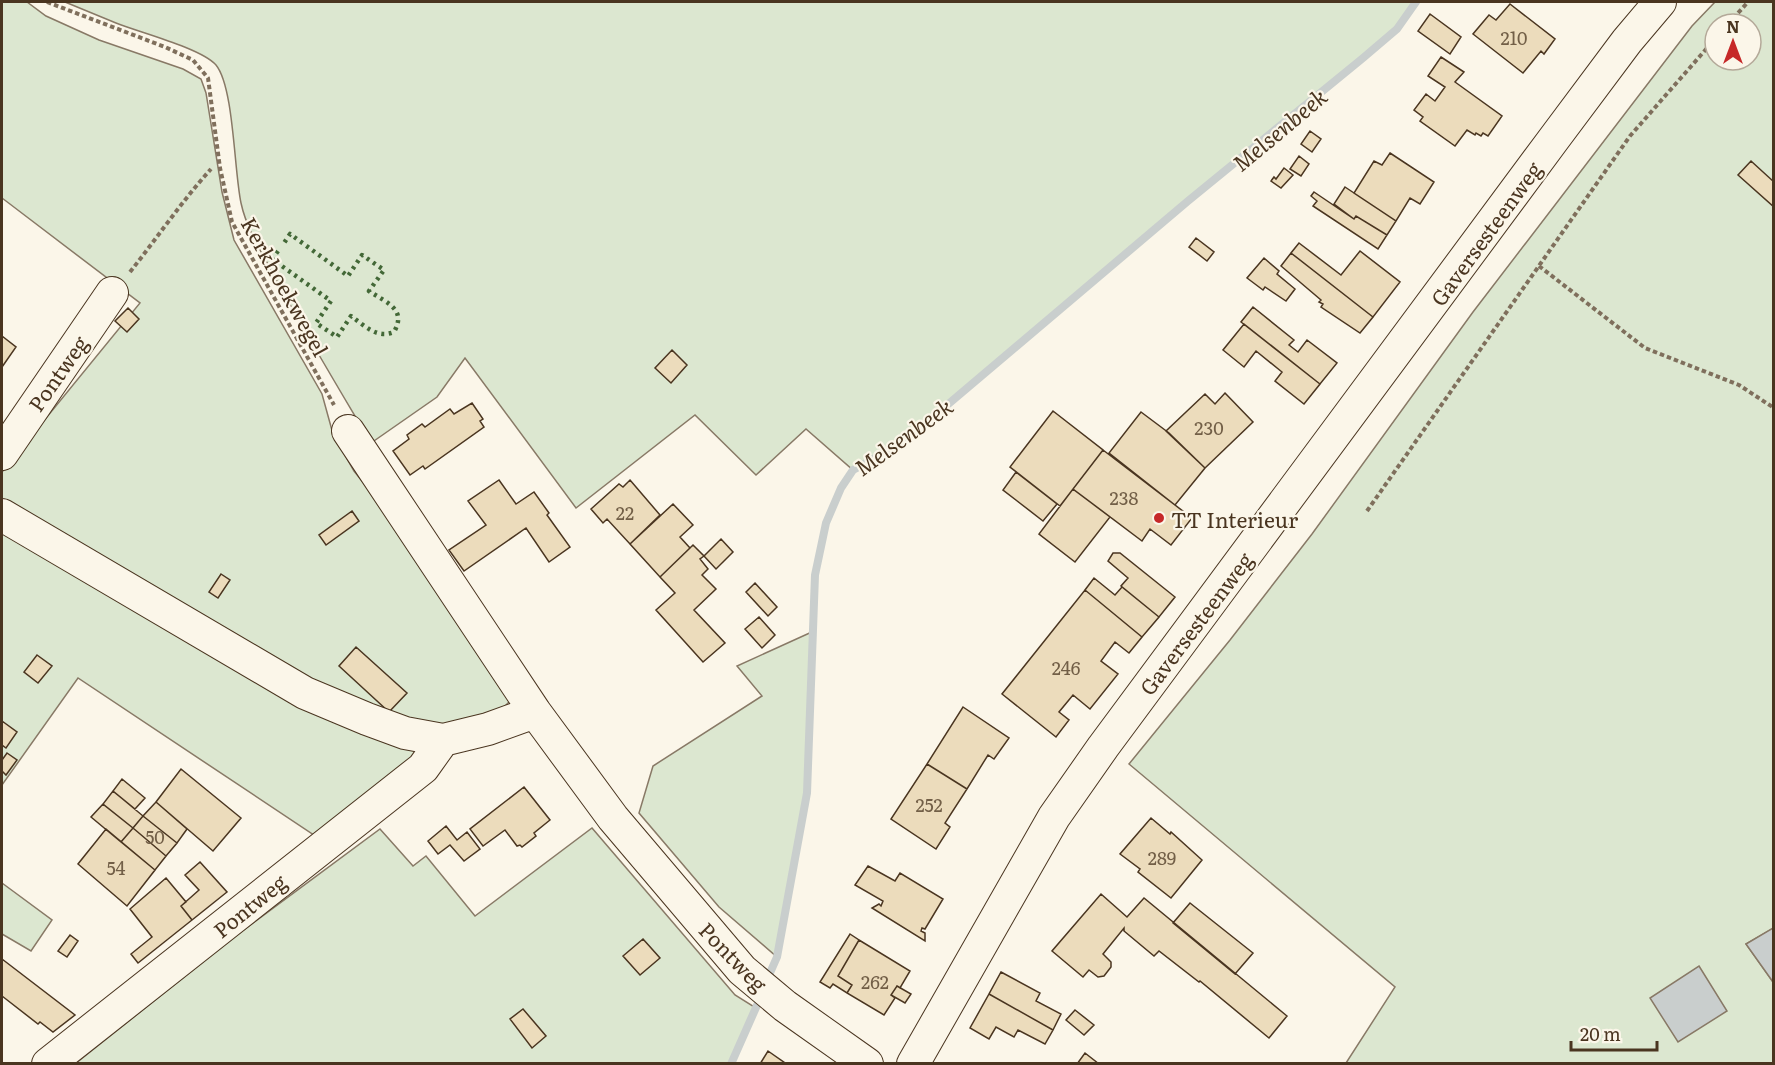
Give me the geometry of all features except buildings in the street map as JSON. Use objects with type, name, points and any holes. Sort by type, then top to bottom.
[{"type":"street","name":"Gaversesteenweg","points":[[913,1064],[1020,874],[1060,808],[1138,699],[1627,41],[1660,2]]},
{"type":"street","name":"Pontweg","points":[[2,454],[112,293]]},
{"type":"street","name":"Pontweg","points":[[348,431],[535,712],[613,818],[742,970],[785,1006],[867,1064]]},
{"type":"street","points":[[2,515],[305,693],[367,720],[405,733],[443,740],[488,729],[535,712]]},
{"type":"street","name":"Pontweg","points":[[48,1064],[423,768],[443,740]]},
{"type":"path","name":"Kerkhoekwegel","points":[[47,2],[193,60],[208,78],[220,168],[232,222],[348,431]]},
{"type":"path","points":[[1368,511],[1630,136],[1703,53]]},
{"type":"path","points":[[112,293],[164,229],[193,188],[211,169]]},
{"type":"path","points":[[1539,266],[1645,348],[1739,385],[1773,408]]},
{"type":"green space","points":[[2,2],[27,2],[46,16],[99,40],[183,69],[201,79],[206,93],[222,192],[234,240],[322,394],[333,434],[354,471],[386,511],[509,687],[509,702],[503,708],[438,730],[341,699],[2,500],[2,472],[140,303],[2,198]]},
{"type":"green space","points":[[65,2],[1416,2],[1397,29],[1363,58],[1188,201],[933,417],[888,451],[853,470],[806,429],[756,475],[695,415],[576,508],[465,358],[437,397],[371,443],[288,302],[247,223],[241,203],[227,91],[216,65],[184,47]]},
{"type":"green space","points":[[1715,2],[1773,2],[1774,928],[1746,944],[1773,982],[1773,1063],[1346,1063],[1395,987],[1129,764],[1230,640],[1312,534],[1473,312],[1703,15],[1703,72],[1763,72],[1763,12],[1705,12]]},
{"type":"green space","points":[[2,531],[413,750],[421,757],[323,841],[78,678],[2,785]]},
{"type":"green space","points":[[814,631],[807,793],[777,957],[719,907],[639,813],[653,766],[762,696],[737,666]]},
{"type":"green space","points":[[592,828],[735,995],[756,1008],[731,1063],[75,1064],[234,937],[380,829],[413,866],[426,856],[475,916]]},
{"type":"green space","points":[[2,883],[52,920],[31,951],[2,934]]},
{"type":"shaded area","points":[[1773,928],[1773,982],[1746,944]]},
{"type":"shaded area","points":[[1699,966],[1727,1011],[1678,1042],[1650,998]]},
{"type":"waterway","name":"Melsenbeek","points":[[766,982],[777,957],[807,793],[815,575],[826,523],[841,488],[853,470],[888,451],[933,417],[1188,201],[1363,58],[1397,29],[1416,2]]},
{"type":"waterway","name":"Melsenbeek","points":[[731,1064],[762,994]]},
{"type":"hedge","points":[[278,251],[272,259],[331,301],[316,323],[337,337],[351,316],[377,333],[394,332],[398,318],[397,312],[388,303],[369,291],[384,270],[362,255],[348,276],[290,234],[284,243]]},
{"type":"place","name":"TT Interieur","points":[[1159,518]]}]
